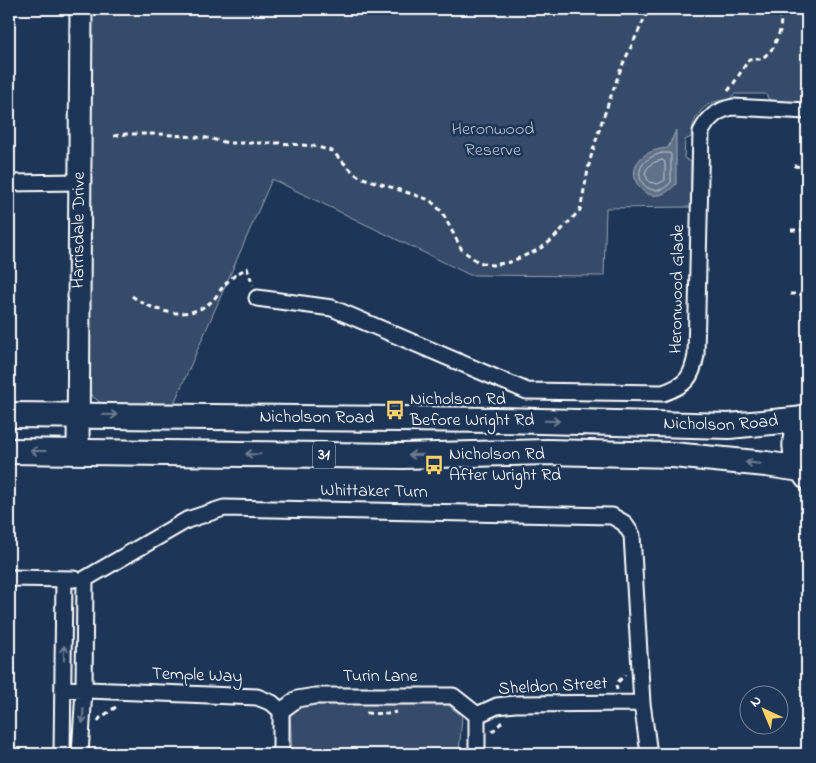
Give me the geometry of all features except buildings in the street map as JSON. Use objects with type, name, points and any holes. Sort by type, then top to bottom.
[{"type":"main road","name":"Nicholson Road","points":[[9,416],[79,415],[498,420],[729,426],[806,417]]},
{"type":"main road","name":"Nicholson Road","points":[[804,473],[796,457],[795,444],[798,430],[806,417]]},
{"type":"main road","name":"Nicholson Road","points":[[9,451],[403,456],[547,452],[673,456],[766,464],[804,473]]},
{"type":"street","name":"Harrisdale Drive","points":[[78,452],[81,9]]},
{"type":"street","name":"Heronwood Glade","points":[[257,298],[332,308],[527,391],[663,393],[677,388],[686,381],[693,371],[696,355],[700,132],[714,114],[733,107],[807,111]]},
{"type":"street","points":[[9,183],[79,182]]},
{"type":"street","name":"Whittaker Turn","points":[[85,579],[187,520],[224,508],[612,516],[624,523],[632,535],[642,703],[649,754]]},
{"type":"street","points":[[9,578],[85,579],[84,690],[80,754]]},
{"type":"street","points":[[62,754],[64,579]]},
{"type":"street","name":"Temple Way","points":[[64,689],[257,697],[272,703],[281,711]]},
{"type":"street","name":"Turin Lane","points":[[281,711],[297,700],[315,696],[453,696],[477,715]]},
{"type":"street","name":"Sheldon Street","points":[[477,754],[477,715],[497,706],[515,704],[642,703]]},
{"type":"street","points":[[281,711],[281,754]]},
{"type":"path","points":[[114,136],[126,134],[167,134],[207,138],[228,143],[279,143],[324,148],[332,151],[360,177],[430,200],[444,217],[458,244],[473,259],[492,265],[510,262],[538,250],[552,240],[580,210],[590,160],[601,124],[621,68],[649,9]]},
{"type":"path","points":[[728,90],[749,59],[762,58],[773,48],[780,31],[778,9]]},
{"type":"path","points":[[794,166],[807,167]]},
{"type":"path","points":[[791,230],[807,230]]},
{"type":"path","points":[[132,296],[143,304],[164,311],[183,314],[194,311],[212,301],[222,287],[236,274],[248,268],[257,298]]},
{"type":"path","points":[[790,294],[807,294]]},
{"type":"path","points":[[617,703],[616,684],[630,670]]},
{"type":"path","points":[[95,726],[100,718],[115,707],[124,708]]},
{"type":"path","points":[[362,711],[370,714],[389,714],[399,711]]},
{"type":"path","points":[[477,732],[492,733],[492,740]]},
{"type":"green space","name":"Heronwood Reserve","points":[[90,9],[807,9],[807,103],[769,100],[766,94],[734,94],[730,100],[714,102],[702,110],[695,121],[691,137],[685,140],[684,158],[691,162],[691,207],[606,208],[604,276],[470,275],[272,179],[172,408],[107,407],[93,397],[87,381]]},
{"type":"green space","points":[[306,703],[447,704],[462,716],[459,754],[292,754],[290,713]]},
{"type":"water","points":[[676,130],[676,184],[664,194],[652,195],[643,191],[636,182],[635,172],[638,161],[649,153],[668,148]]},
{"type":"waterway","points":[[804,9],[802,16],[807,46]]},
{"type":"place","name":"Nicholson Rd Before Wright Rd","points":[[395,410]]},
{"type":"place","name":"Nicholson Rd After Wright Rd","points":[[434,465]]}]
